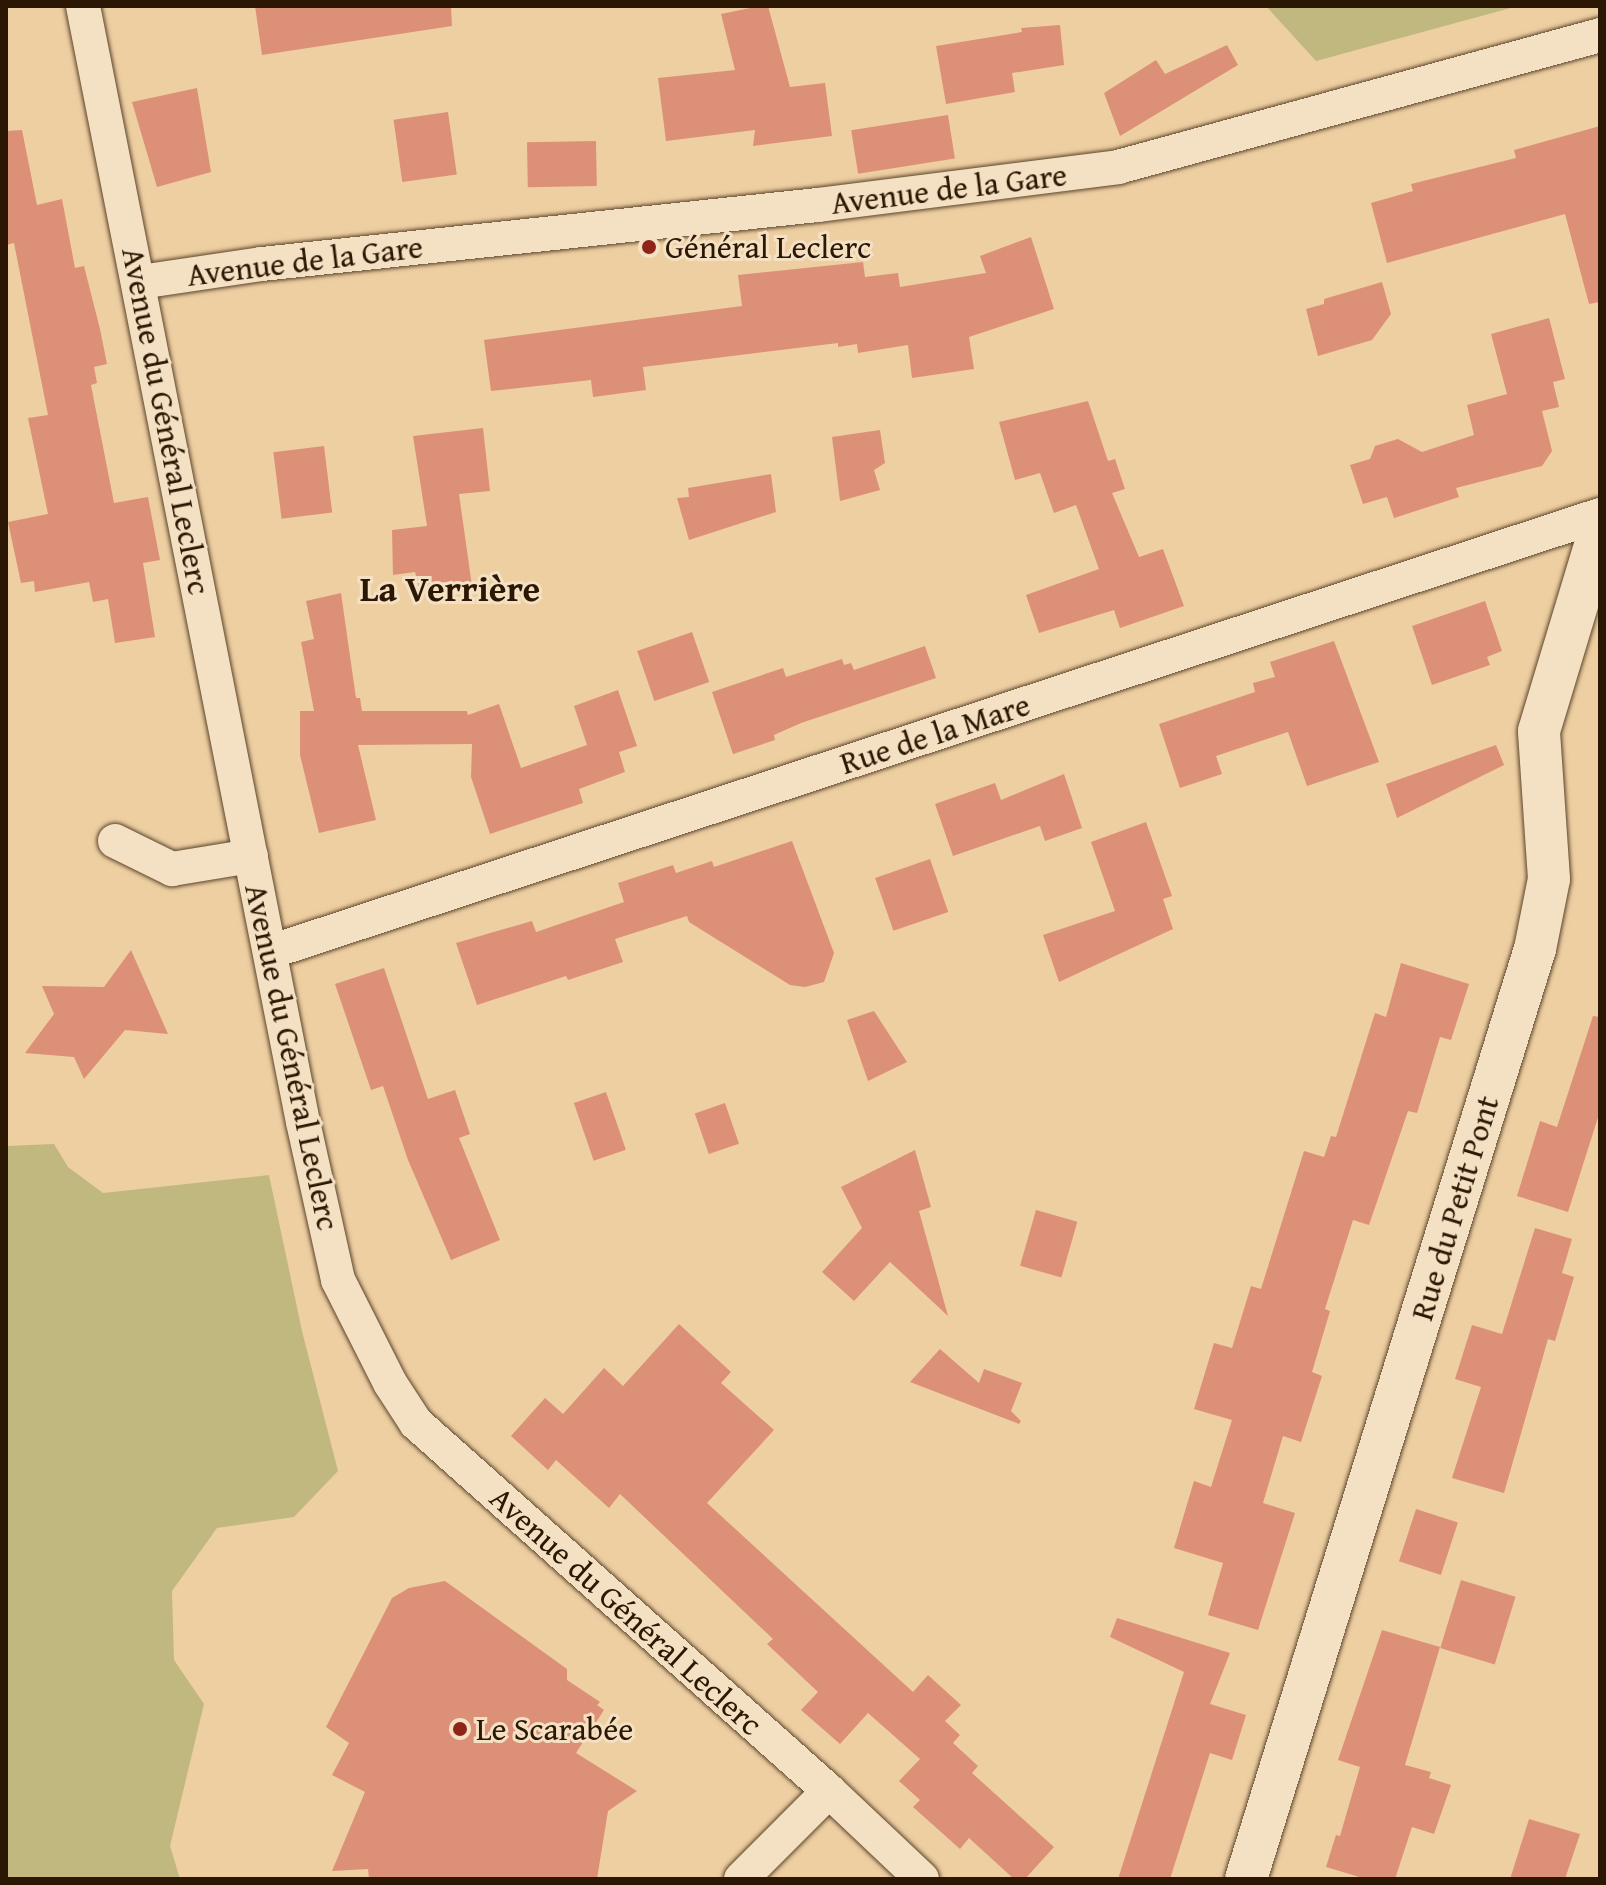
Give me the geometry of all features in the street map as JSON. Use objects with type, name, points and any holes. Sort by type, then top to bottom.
[{"type":"street","name":"Avenue du Général Leclerc","points":[[83,6],[338,1280],[390,1383],[416,1423],[829,1791],[922,1879]]},
{"type":"street","name":"Avenue de la Gare","points":[[140,282],[277,262],[913,194],[1118,167],[1600,35]]},
{"type":"street","name":"Rue de la Mare","points":[[270,952],[1600,515]]},
{"type":"street","name":"Rue du Petit Pont","points":[[1246,1879],[1535,949],[1549,879],[1539,731],[1600,529]]},
{"type":"street","points":[[115,841],[172,869],[251,856]]},
{"type":"street","points":[[741,1879],[829,1791]]},
{"type":"shaded area","points":[[1266,6],[1518,6],[1316,61]]},
{"type":"shaded area","points":[[54,1144],[68,1167],[103,1193],[269,1175],[302,1331],[338,1471],[294,1517],[217,1528],[172,1591],[174,1660],[204,1704],[170,1846],[180,1879],[6,1879],[6,1146]]},
{"type":"building","points":[[255,6],[451,6],[452,26],[262,55]]},
{"type":"building","points":[[768,6],[790,87],[825,83],[832,136],[753,146],[755,130],[666,141],[658,78],[735,70],[721,14]]},
{"type":"building","points":[[1060,25],[1064,65],[1012,73],[1015,92],[946,104],[936,46],[1022,32],[1021,28]]},
{"type":"building","points":[[1227,45],[1238,65],[1120,136],[1104,93],[1156,60],[1165,74]]},
{"type":"building","points":[[197,88],[211,172],[157,187],[132,102]]},
{"type":"building","points":[[448,112],[457,174],[402,182],[394,120]]},
{"type":"building","points":[[948,115],[955,158],[858,174],[851,130]]},
{"type":"building","points":[[1600,126],[1600,302],[1589,304],[1565,214],[1387,263],[1371,203],[1413,191],[1411,184],[1516,158],[1514,150]]},
{"type":"building","points":[[22,130],[37,205],[62,199],[75,268],[84,266],[100,329],[107,364],[94,367],[97,383],[91,385],[114,503],[148,497],[160,560],[143,563],[155,637],[115,643],[108,599],[93,602],[89,582],[35,592],[34,581],[21,583],[8,522],[48,514],[28,418],[48,415],[14,243],[6,245],[6,131]]},
{"type":"building","points":[[596,141],[597,186],[528,187],[527,142]]},
{"type":"building","points":[[1031,237],[1054,309],[969,337],[974,369],[912,378],[908,345],[858,353],[857,344],[838,347],[838,343],[643,367],[646,390],[593,397],[591,380],[491,391],[484,340],[742,306],[738,275],[863,262],[865,277],[898,273],[900,287],[986,273],[980,256]]},
{"type":"building","points":[[1382,282],[1391,314],[1372,340],[1318,356],[1306,309],[1324,304],[1324,299]]},
{"type":"building","points":[[1549,318],[1565,379],[1553,382],[1559,407],[1542,411],[1552,451],[1542,466],[1456,488],[1459,497],[1394,518],[1387,497],[1363,504],[1350,465],[1370,459],[1375,446],[1398,439],[1422,452],[1474,435],[1467,405],[1507,394],[1491,334]]},
{"type":"building","points":[[1088,401],[1108,461],[1115,459],[1125,489],[1112,493],[1139,557],[1163,549],[1184,606],[1120,628],[1114,610],[1039,633],[1026,595],[1099,569],[1076,505],[1054,513],[1040,473],[1015,480],[999,422]]},
{"type":"building","points":[[483,428],[490,491],[459,494],[472,586],[440,593],[420,592],[415,572],[393,575],[392,530],[427,526],[413,436]]},
{"type":"building","points":[[880,430],[885,463],[874,470],[880,490],[840,501],[832,437]]},
{"type":"building","points":[[324,446],[332,513],[282,519],[273,452]]},
{"type":"building","points":[[771,474],[776,512],[689,540],[677,498],[689,497],[688,488]]},
{"type":"building","points":[[341,593],[356,698],[360,698],[362,711],[467,711],[468,715],[499,704],[521,768],[587,745],[574,706],[618,690],[637,746],[619,752],[625,772],[579,789],[583,803],[490,834],[471,777],[472,744],[358,745],[376,820],[319,833],[300,755],[300,711],[314,711],[301,642],[314,639],[306,601]]},
{"type":"building","points":[[1485,601],[1502,651],[1487,657],[1490,665],[1432,685],[1412,626]]},
{"type":"building","points":[[692,632],[709,682],[654,701],[637,651]]},
{"type":"building","points":[[1334,641],[1379,762],[1307,786],[1288,732],[1216,756],[1222,774],[1180,788],[1159,724],[1255,692],[1253,683],[1275,677],[1270,662]]},
{"type":"building","points":[[925,646],[936,678],[801,723],[774,735],[775,740],[733,754],[712,692],[783,668],[786,677],[842,659],[844,665],[851,663],[854,670]]},
{"type":"building","points":[[1496,745],[1504,765],[1397,818],[1386,784]]},
{"type":"building","points":[[1064,774],[1082,828],[1045,841],[1040,826],[953,856],[935,804],[995,783],[1001,800]]},
{"type":"building","points":[[1146,822],[1172,896],[1163,899],[1173,929],[1059,982],[1043,935],[1115,911],[1091,842]]},
{"type":"building","points":[[792,841],[834,953],[824,982],[805,987],[790,985],[689,922],[687,916],[615,939],[623,962],[568,980],[566,976],[477,1005],[456,943],[532,921],[536,932],[624,902],[618,883],[673,865],[676,873],[712,861],[714,867]]},
{"type":"building","points":[[930,859],[948,912],[893,931],[875,878]]},
{"type":"building","points":[[131,950],[168,1034],[125,1030],[84,1079],[74,1057],[25,1053],[54,1014],[42,986],[104,987]]},
{"type":"building","points":[[1401,963],[1469,984],[1451,1040],[1440,1037],[1417,1113],[1408,1111],[1369,1225],[1353,1220],[1325,1309],[1330,1311],[1312,1372],[1322,1376],[1301,1442],[1283,1436],[1263,1503],[1295,1513],[1258,1630],[1208,1615],[1223,1563],[1174,1548],[1194,1481],[1211,1487],[1232,1420],[1194,1409],[1214,1343],[1232,1348],[1251,1286],[1261,1289],[1304,1151],[1324,1157],[1331,1136],[1336,1137],[1375,1013],[1386,1017]]},
{"type":"building","points":[[384,968],[428,1099],[455,1090],[470,1134],[459,1138],[500,1240],[451,1260],[408,1160],[383,1086],[371,1090],[335,984]]},
{"type":"building","points":[[874,1011],[907,1062],[868,1081],[847,1020]]},
{"type":"building","points":[[1593,1016],[1600,1017],[1600,1111],[1568,1212],[1517,1196],[1540,1121],[1557,1127]]},
{"type":"building","points":[[606,1092],[626,1150],[594,1161],[574,1103]]},
{"type":"building","points":[[725,1103],[739,1144],[709,1154],[695,1113]]},
{"type":"building","points":[[915,1150],[931,1207],[919,1211],[948,1316],[890,1262],[854,1301],[822,1272],[862,1228],[841,1187]]},
{"type":"building","points":[[1036,1210],[1077,1222],[1061,1278],[1020,1266]]},
{"type":"building","points":[[1535,1228],[1572,1239],[1562,1273],[1574,1277],[1555,1341],[1548,1339],[1504,1493],[1452,1478],[1481,1387],[1455,1379],[1472,1325],[1502,1334]]},
{"type":"building","points":[[679,1324],[731,1372],[721,1383],[774,1430],[707,1503],[913,1692],[928,1675],[961,1705],[945,1721],[960,1735],[953,1743],[978,1766],[972,1773],[1054,1847],[1025,1879],[1014,1879],[969,1838],[960,1849],[913,1807],[920,1800],[899,1781],[920,1759],[868,1713],[840,1744],[801,1710],[818,1692],[767,1644],[773,1639],[620,1494],[609,1508],[556,1460],[548,1470],[511,1436],[545,1398],[563,1414],[604,1368],[623,1386]]},
{"type":"building","points":[[940,1349],[979,1383],[984,1369],[1022,1383],[1011,1411],[1021,1421],[1019,1424],[910,1382]]},
{"type":"building","points":[[1416,1509],[1458,1523],[1441,1575],[1399,1561]]},
{"type":"building","points":[[1461,1580],[1516,1597],[1495,1665],[1440,1648]]},
{"type":"building","name":"Le Scarabée","points":[[445,1581],[567,1669],[567,1680],[600,1702],[597,1705],[604,1710],[576,1753],[637,1791],[608,1811],[597,1879],[369,1879],[368,1869],[332,1871],[365,1792],[332,1775],[349,1743],[326,1727],[392,1598],[409,1588]]},
{"type":"building","points":[[1117,1618],[1230,1653],[1210,1704],[1246,1715],[1232,1760],[1210,1753],[1170,1879],[1118,1879],[1184,1672],[1110,1637]]},
{"type":"building","points":[[1382,1630],[1440,1647],[1405,1765],[1431,1772],[1429,1778],[1451,1785],[1434,1834],[1412,1827],[1395,1879],[1366,1879],[1326,1867],[1336,1835],[1340,1836],[1360,1767],[1338,1760]]},
{"type":"building","points":[[1529,1819],[1580,1834],[1565,1879],[1510,1879]]},
{"type":"place","name":"Général Leclerc","points":[[649,247]]},
{"type":"place","name":"Le Scarabée","points":[[460,1729]]},
{"type":"district","name":"La Verrière","points":[[450,588]]}]
